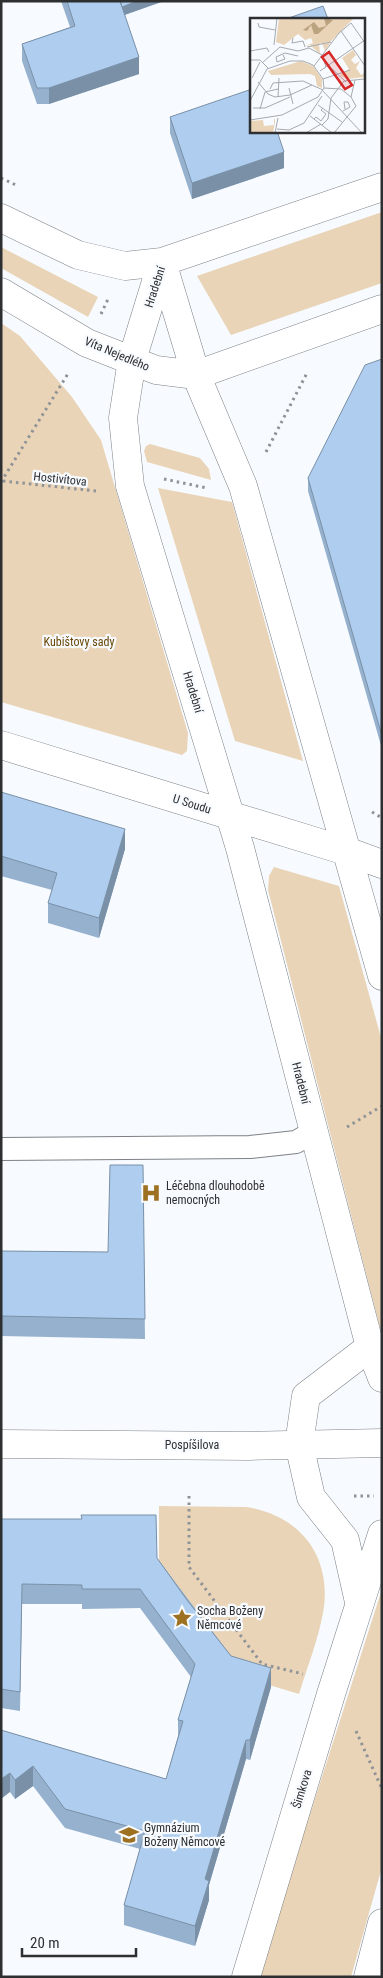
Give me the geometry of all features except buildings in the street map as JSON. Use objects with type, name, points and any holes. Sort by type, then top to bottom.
[{"type":"street","name":"Hradební","points":[[382,187],[162,262],[132,360],[123,418],[130,486],[231,816],[370,1347],[382,1378]]},
{"type":"street","points":[[1,218],[78,255],[125,266],[162,262],[196,375],[243,486],[382,976]]},
{"type":"street","name":"Víta Nejedlého","points":[[1,292],[87,343],[156,370],[196,375]]},
{"type":"street","points":[[196,375],[382,309]]},
{"type":"street","name":"U Soudu","points":[[1,745],[346,851],[382,864]]},
{"type":"street","points":[[298,1444],[306,1396],[370,1347]]},
{"type":"street","name":"Pospíšilova","points":[[1,1444],[248,1446],[382,1444]]},
{"type":"street","name":"Šimkova","points":[[298,1444],[311,1497],[345,1540],[359,1602]]},
{"type":"street","name":"Šimkova","points":[[246,1977],[359,1602],[382,1534]]},
{"type":"street","points":[[368,1977],[382,1923]]},
{"type":"lane","points":[[1,1149],[250,1147],[296,1142],[313,1132]]},
{"type":"path","points":[[1,178],[19,187]]},
{"type":"path","points":[[2,481],[87,343]]},
{"type":"path","points":[[262,459],[307,371]]},
{"type":"path","points":[[160,478],[215,490]]},
{"type":"path","name":"Hostivítova","points":[[2,481],[100,492]]},
{"type":"path","points":[[189,1496],[189,1567],[262,1664],[305,1674]]},
{"type":"path","points":[[355,1727],[382,1788]]},
{"type":"green space","points":[[382,212],[382,283],[231,335],[197,276]]},
{"type":"green space","points":[[1,247],[98,297],[88,317],[1,268]]},
{"type":"green space","name":"Kubištovy sady","points":[[1,323],[20,336],[72,397],[101,440],[188,733],[187,751],[182,755],[1,702]]},
{"type":"green space","points":[[150,444],[200,458],[209,469],[211,480],[147,462],[144,451],[146,446]]},
{"type":"green space","points":[[158,488],[232,502],[303,761],[235,741]]},
{"type":"green space","points":[[274,867],[339,886],[382,1041],[382,1336],[268,890],[269,876]]},
{"type":"green space","points":[[159,1506],[246,1507],[283,1519],[309,1542],[318,1557],[323,1574],[325,1593],[318,1633],[299,1694],[226,1672],[159,1582]]},
{"type":"green space","points":[[382,1589],[382,1867],[351,1977],[258,1977]]},
{"type":"place","name":"Léčebna dlouhodobě nemocných","points":[[151,1193]]},
{"type":"place","name":"Socha Boženy Němcové","points":[[182,1618]]},
{"type":"place","name":"Gymnázium Boženy Němcové","points":[[129,1835]]}]
